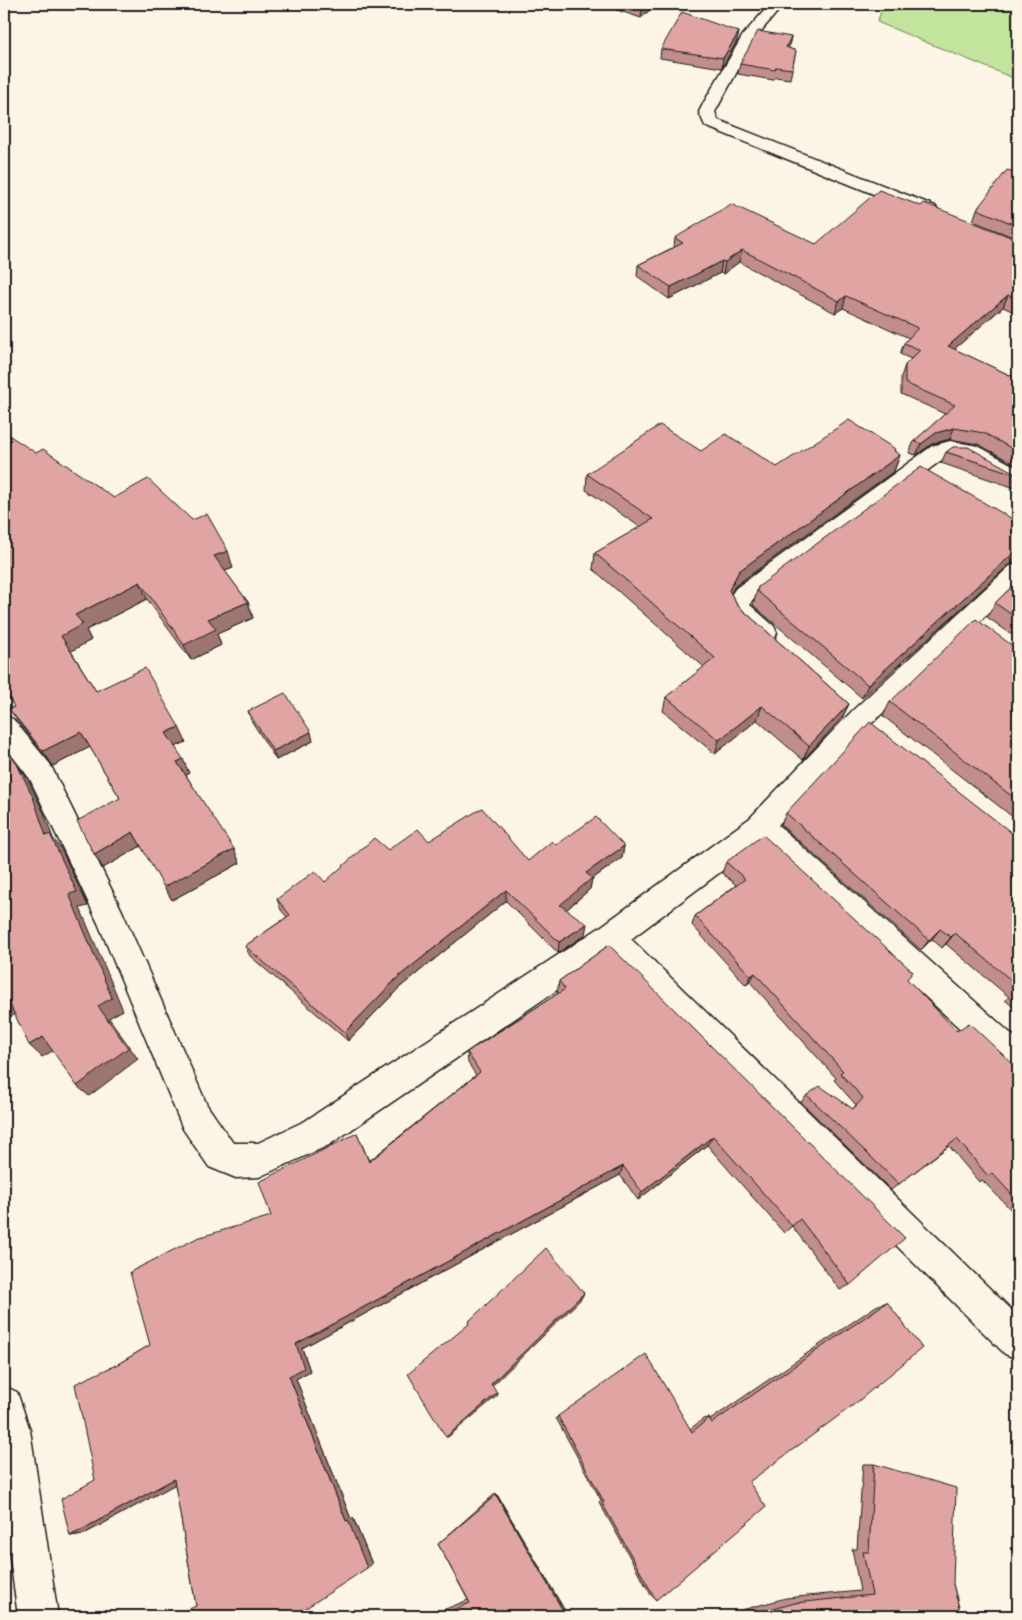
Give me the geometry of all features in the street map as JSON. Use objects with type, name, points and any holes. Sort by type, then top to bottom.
[{"type":"street","points":[[777,4],[750,35],[712,102],[707,112],[711,123],[946,217]]},
{"type":"street","points":[[780,646],[738,608],[738,602],[744,594],[940,451],[948,447],[965,450],[1018,478]]},
{"type":"street","points":[[4,726],[40,772],[112,920],[195,1117],[221,1155],[236,1161],[259,1160],[317,1133],[610,938],[760,826],[862,717],[978,626],[1018,572]]},
{"type":"street","points":[[760,826],[1018,1061]]},
{"type":"street","points":[[610,938],[1018,1341]]},
{"type":"street","points":[[4,1405],[10,1430],[38,1616]]},
{"type":"green space","points":[[884,4],[1006,4],[1018,6],[1018,80],[877,22]]},
{"type":"building","points":[[627,4],[647,4],[642,9]]},
{"type":"building","points":[[682,12],[739,32],[723,58],[661,49]]},
{"type":"building","points":[[758,31],[791,37],[786,47],[796,51],[792,69],[776,67],[775,70],[740,64]]},
{"type":"building","points":[[1007,170],[1018,173],[1018,226],[977,209]]},
{"type":"building","points":[[879,190],[921,206],[924,203],[1018,240],[1018,300],[1008,295],[948,346],[1018,379],[1018,452],[984,433],[954,428],[936,433],[921,444],[914,441],[955,405],[905,383],[905,365],[920,350],[904,343],[918,328],[846,296],[839,301],[742,250],[725,262],[722,261],[671,287],[638,265],[683,243],[675,238],[731,204],[816,244]]},
{"type":"building","points":[[849,420],[895,449],[894,451],[900,455],[739,571],[729,590],[737,605],[849,704],[809,746],[762,706],[719,740],[666,697],[715,658],[595,553],[653,519],[587,474],[660,425],[701,451],[726,434],[777,467]]},
{"type":"building","points":[[4,432],[36,453],[43,449],[114,498],[148,479],[192,520],[207,514],[228,551],[214,556],[248,602],[208,619],[216,629],[184,645],[140,582],[75,615],[83,624],[61,636],[96,691],[145,668],[179,727],[166,733],[183,759],[177,762],[234,849],[164,887],[133,832],[94,854],[77,821],[120,798],[81,732],[43,751],[9,709],[14,707],[4,688]]},
{"type":"building","points":[[953,447],[968,447],[1018,475],[946,452]]},
{"type":"building","points":[[921,467],[1018,522],[1018,550],[868,685],[757,591],[758,587]]},
{"type":"building","points":[[1018,581],[1018,619],[995,603]]},
{"type":"building","points":[[976,619],[1018,649],[1018,801],[890,702]]},
{"type":"building","points":[[285,693],[311,732],[273,751],[248,711]]},
{"type":"building","points":[[870,722],[1018,838],[1018,986],[955,933],[951,937],[940,929],[929,940],[786,813]]},
{"type":"building","points":[[4,747],[17,764],[33,797],[46,836],[50,834],[77,892],[69,894],[112,998],[98,1006],[128,1048],[77,1086],[43,1037],[29,1045],[7,998],[4,1000]]},
{"type":"building","points":[[482,808],[528,861],[552,841],[556,845],[596,817],[624,846],[586,873],[592,878],[560,905],[587,924],[559,942],[506,890],[397,978],[345,1032],[245,946],[290,915],[277,899],[315,871],[325,882],[374,838],[388,850],[418,829],[429,841]]},
{"type":"building","points":[[763,835],[913,972],[907,979],[957,1031],[969,1023],[1018,1067],[1018,1201],[992,1173],[988,1176],[957,1139],[899,1184],[807,1095],[820,1086],[853,1109],[863,1098],[840,1073],[843,1071],[755,973],[751,976],[695,916],[745,879],[726,862]]},
{"type":"building","points":[[609,945],[905,1238],[850,1285],[800,1219],[792,1226],[713,1136],[642,1192],[623,1166],[296,1344],[304,1368],[289,1376],[346,1521],[348,1520],[367,1568],[294,1616],[174,1616],[196,1606],[174,1479],[70,1536],[61,1499],[95,1480],[75,1384],[118,1364],[150,1345],[130,1272],[197,1238],[271,1216],[259,1182],[357,1133],[369,1162],[480,1072],[467,1052],[565,989],[559,981]]},
{"type":"building","points":[[546,1248],[584,1293],[491,1384],[497,1393],[446,1437],[408,1374],[469,1324],[468,1322]]},
{"type":"building","points":[[887,1302],[922,1348],[856,1403],[749,1482],[766,1507],[656,1600],[602,1503],[604,1502],[558,1416],[646,1354],[692,1432],[709,1418],[712,1423]]},
{"type":"building","points":[[874,1464],[956,1488],[953,1584],[961,1616],[747,1616],[795,1603],[872,1595],[863,1552],[869,1552]]},
{"type":"building","points":[[496,1495],[566,1616],[439,1616],[470,1603],[438,1544]]}]
